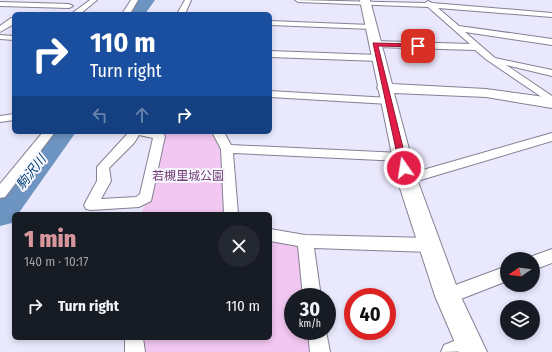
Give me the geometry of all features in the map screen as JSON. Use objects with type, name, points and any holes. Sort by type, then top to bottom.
[{"type":"street","points":[[78,12],[94,0]]},
{"type":"street","points":[[127,12],[132,3],[136,0]]},
{"type":"street","points":[[182,12],[188,0]]},
{"type":"street","points":[[298,0],[427,2],[552,15]]},
{"type":"street","points":[[365,2],[407,179],[465,349]]},
{"type":"street","points":[[427,2],[476,47],[552,102]]},
{"type":"street","points":[[21,12],[28,4]]},
{"type":"street","points":[[2,6],[28,4],[69,6]]},
{"type":"street","points":[[0,30],[12,21]]},
{"type":"street","points":[[272,23],[371,27]]},
{"type":"street","points":[[456,28],[552,42]]},
{"type":"street","points":[[0,38],[12,38]]},
{"type":"street","points":[[375,44],[476,47]]},
{"type":"street","points":[[272,54],[378,58]]},
{"type":"street","points":[[490,58],[552,73]]},
{"type":"street","points":[[272,94],[486,93],[552,102]]},
{"type":"street","points":[[0,119],[12,117]]},
{"type":"street","points":[[0,193],[48,134]]},
{"type":"street","points":[[134,134],[130,140],[103,167],[104,181],[91,205],[139,208],[146,197],[164,134]]},
{"type":"street","points":[[219,134],[227,149],[232,212]]},
{"type":"street","points":[[407,179],[552,137]]},
{"type":"street","points":[[227,149],[401,157]]},
{"type":"street","points":[[272,235],[305,241],[430,245]]},
{"type":"street","points":[[305,241],[311,288]]},
{"type":"street","points":[[540,261],[552,256]]},
{"type":"street","points":[[448,296],[500,276]]},
{"type":"street","points":[[134,340],[135,352]]},
{"type":"street","points":[[318,340],[320,352]]},
{"type":"green space","name":"若槻里城公園","points":[[164,134],[214,134],[223,151],[227,212],[142,212],[159,136]]},
{"type":"green space","points":[[272,237],[292,240],[302,251],[306,288],[284,288],[284,340],[311,340],[312,352],[137,352],[136,340],[272,340]]},
{"type":"waterway","name":"駒沢川","points":[[138,12],[147,0]]},
{"type":"waterway","name":"駒沢川","points":[[0,213],[60,134]]},
{"type":"route","points":[[404,168],[389,101],[384,88],[375,44],[418,46]]}]
